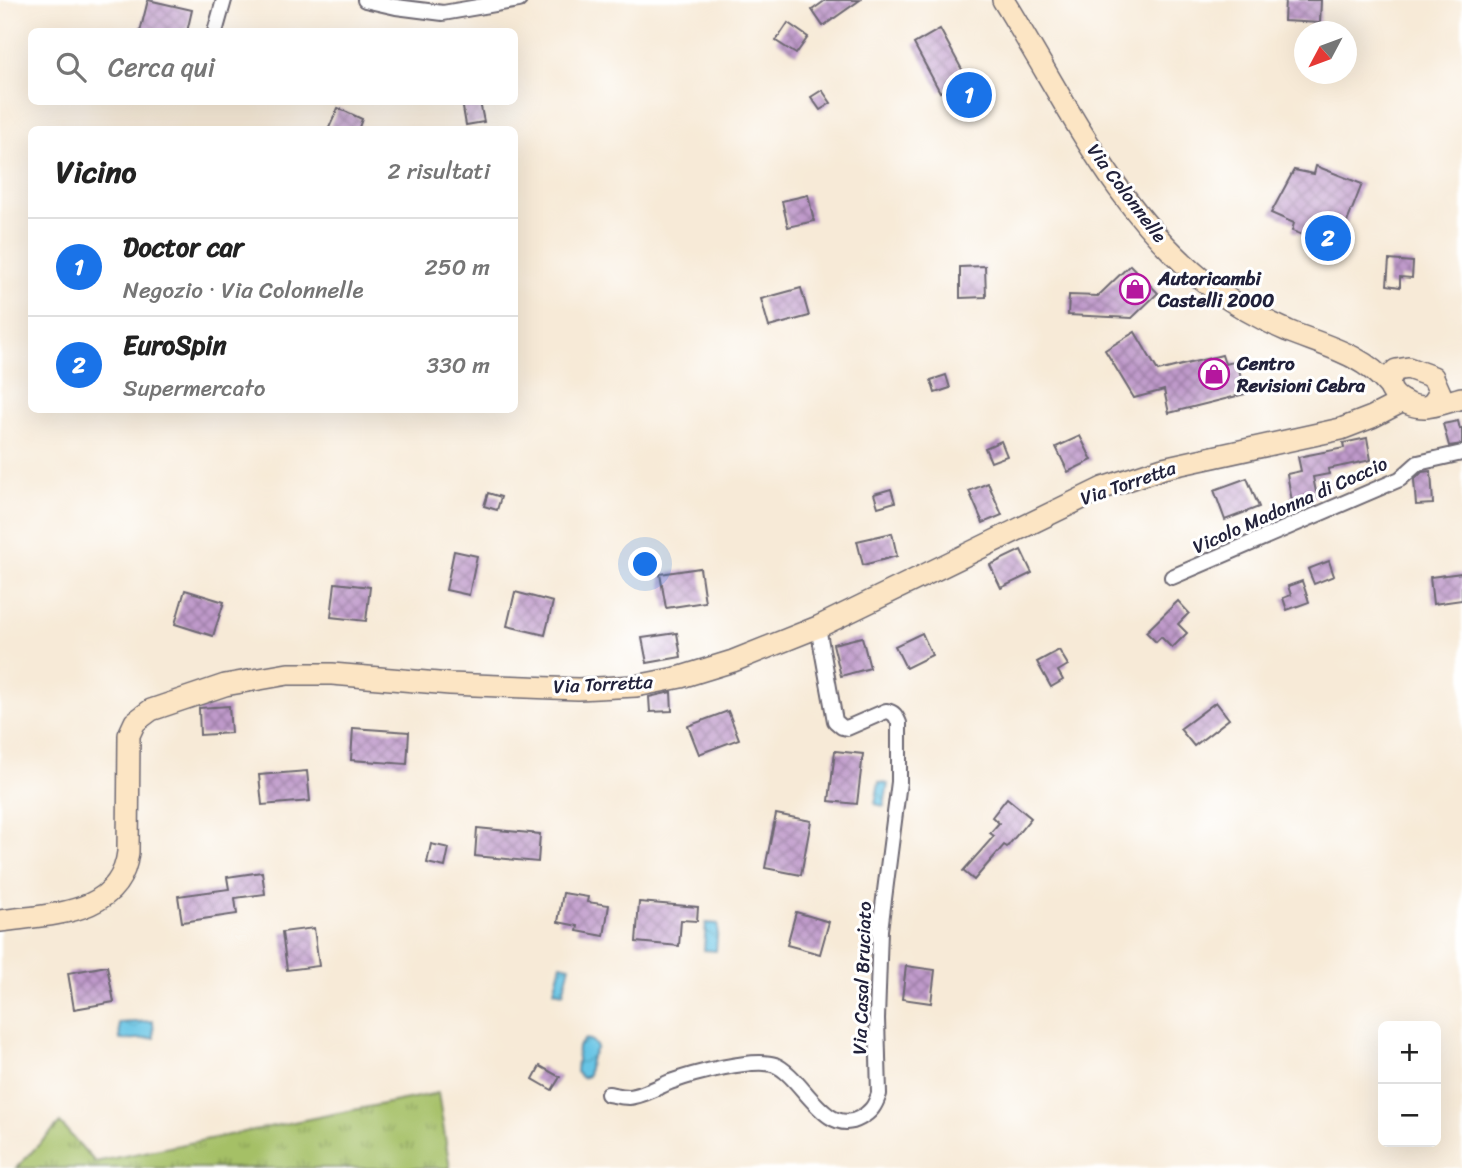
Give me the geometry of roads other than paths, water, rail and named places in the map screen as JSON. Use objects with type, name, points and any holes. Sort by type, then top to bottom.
[{"type":"street","points":[[216,28],[224,0]]},
{"type":"street","points":[[365,0],[443,13],[520,0]]},
{"type":"street","name":"Via Colonnelle","points":[[1003,0],[1109,175],[1174,254],[1216,291],[1285,329],[1360,361],[1427,407],[1462,398]]},
{"type":"street","name":"Via Colonnelle","points":[[1391,382],[1408,368],[1462,388]]},
{"type":"street","points":[[1427,407],[1440,393],[1433,377]]},
{"type":"street","name":"Via Torretta","points":[[0,922],[69,911],[99,901],[117,885],[125,868],[128,852],[129,735],[135,722],[151,710],[225,685],[288,674],[332,674],[475,685],[578,689],[636,686],[706,670],[818,626],[1103,488],[1174,465],[1341,429],[1372,417],[1391,382]]},
{"type":"street","name":"Vicolo Madonna di Coccio","points":[[1172,577],[1400,479],[1418,463],[1462,453]]},
{"type":"street","name":"Via Casal Bruciato","points":[[608,1094],[630,1097],[678,1079],[760,1061],[777,1065],[791,1076],[833,1119],[846,1123],[855,1121],[868,1114],[876,1105],[879,1094],[877,1019],[880,930],[899,782],[899,723],[891,711],[847,728],[835,721],[818,626]]},
{"type":"water","points":[[879,782],[888,784],[884,806],[875,804]]},
{"type":"water","points":[[706,923],[718,924],[716,951],[704,950]]},
{"type":"water","points":[[561,964],[570,966],[563,993],[554,991]]},
{"type":"water","points":[[153,1021],[154,1038],[120,1040],[119,1023]]},
{"type":"water","points":[[585,1039],[591,1040],[597,1047],[590,1060],[588,1076],[582,1078],[576,1072],[578,1047]]},
{"type":"place","name":"Doctor car","points":[[969,95]]},
{"type":"place","name":"EuroSpin","points":[[1328,238]]},
{"type":"place","name":"Autoricambi Castelli 2000","points":[[1135,289]]},
{"type":"place","name":"Centro Revisioni Cebra","points":[[1214,374]]}]
